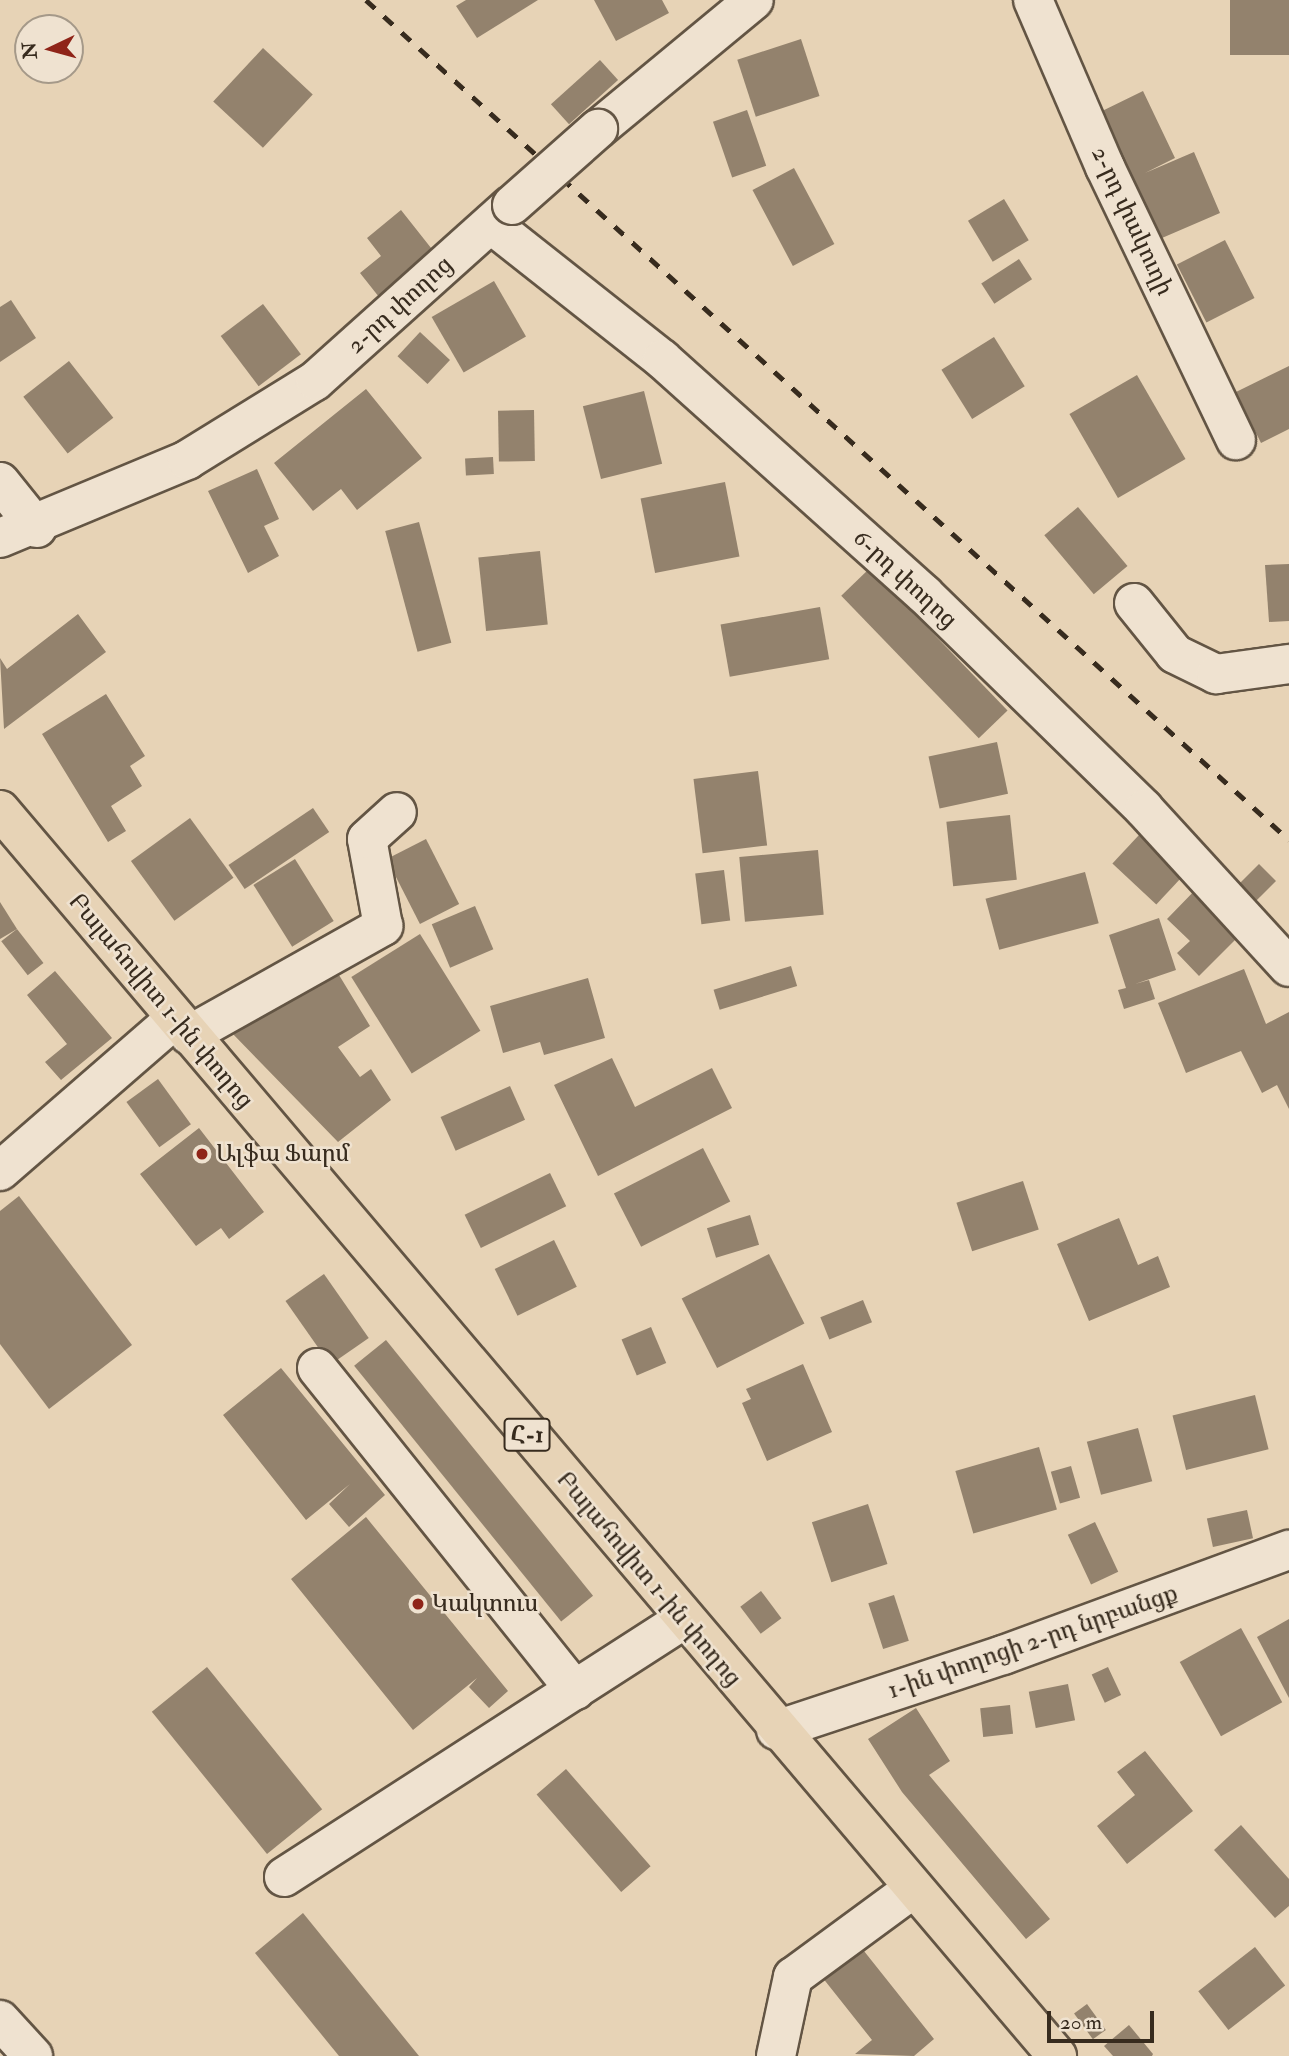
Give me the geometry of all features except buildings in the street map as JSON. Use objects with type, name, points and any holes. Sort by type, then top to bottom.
[{"type":"main road","name":"Բալահովիտ 1-ին փողոց","points":[[3,821],[182,1027],[776,1730],[1058,2056]]},
{"type":"street","name":"2-րդ փողոց","points":[[0,538],[37,528],[187,460],[315,382],[598,129],[754,0]]},
{"type":"street","name":"2-րդ փակուղի","points":[[1033,0],[1105,167],[1237,440]]},
{"type":"street","name":"6-րդ փողոց","points":[[501,214],[924,594],[1144,809],[1289,967]]},
{"type":"street","points":[[0,482],[37,528]]},
{"type":"street","points":[[1135,603],[1175,654],[1216,674],[1289,664]]},
{"type":"street","points":[[0,1171],[182,1027],[383,926],[367,839],[397,812]]},
{"type":"street","points":[[317,1368],[575,1690]]},
{"type":"street","name":"1-ին փողոցի 2-րդ նրբանցք","points":[[776,1730],[1003,1656],[1289,1550]]},
{"type":"street","points":[[284,1877],[683,1620]]},
{"type":"street","points":[[776,2056],[793,1977],[913,1889]]},
{"type":"street","points":[[0,2020],[32,2056]]},
{"type":"railway","points":[[366,0],[1289,840]]},
{"type":"place","name":"Ալֆա Ֆարմ","points":[[202,1154]]},
{"type":"place","name":"Կակտուս","points":[[418,1604]]}]
